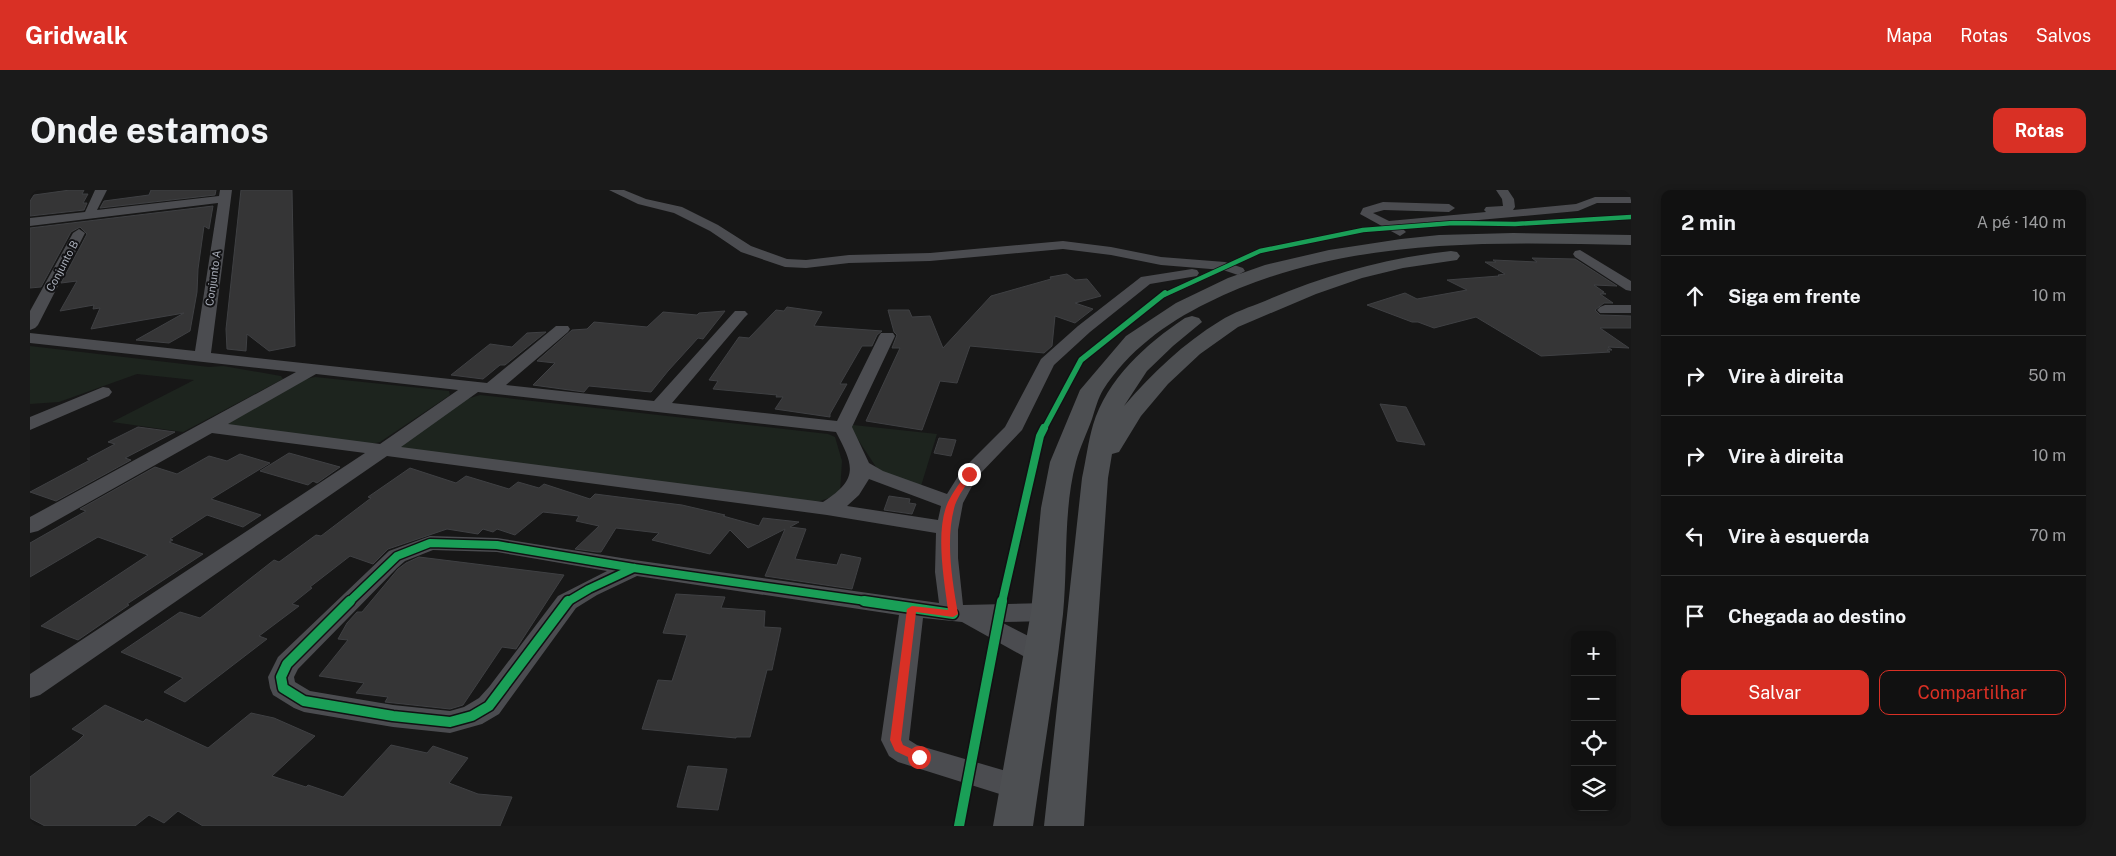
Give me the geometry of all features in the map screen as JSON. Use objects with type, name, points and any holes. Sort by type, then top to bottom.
[{"type":"main road","points":[[1013,826],[1047,612],[1055,508],[1063,462],[1091,390],[1133,340],[1183,308],[1234,282],[1319,249],[1407,235],[1631,223]]},
{"type":"main road","points":[[1267,270],[1329,255],[1440,240],[1513,238],[1631,240]]},
{"type":"main road","points":[[1064,826],[1095,478],[1105,423],[1125,382],[1170,336],[1220,303],[1260,284],[1341,263],[1415,250],[1499,244],[1631,247]]},
{"type":"main road","points":[[1095,478],[1112,444],[1148,390],[1195,348],[1228,324],[1292,296],[1337,279],[1394,265],[1447,256],[1511,252],[1631,256]]},
{"type":"street","points":[[89,215],[101,190]]},
{"type":"street","points":[[615,190],[642,202],[678,210],[714,228],[746,249],[785,264],[806,264],[849,259],[930,257],[1063,245],[1110,251],[1161,261],[1225,266],[1238,271]]},
{"type":"street","points":[[1407,235],[1366,214],[1367,211],[1383,206],[1504,210],[1509,207],[1508,199],[1502,190]]},
{"type":"street","points":[[30,222],[225,194]]},
{"type":"street","name":"Conjunto A","points":[[202,356],[225,194]]},
{"type":"street","points":[[1387,225],[1578,207],[1594,200],[1631,200]]},
{"type":"street","points":[[1563,208],[1631,208]]},
{"type":"street","name":"Conjunto B","points":[[30,325],[79,233]]},
{"type":"street","points":[[1580,254],[1631,287]]},
{"type":"street","points":[[1041,654],[960,614],[948,576],[946,528],[952,503],[969,474],[1013,430],[1048,364],[1084,329],[1146,280],[1171,275],[1213,271],[1267,270]]},
{"type":"street","points":[[1605,310],[1631,310]]},
{"type":"street","points":[[658,408],[740,314]]},
{"type":"street","points":[[30,688],[324,489],[482,388],[562,329]]},
{"type":"street","points":[[842,427],[887,336]]},
{"type":"street","points":[[30,338],[842,427]]},
{"type":"street","points":[[30,526],[312,370]]},
{"type":"street","points":[[30,424],[103,392]]},
{"type":"street","points":[[210,427],[827,509],[946,528]]},
{"type":"street","points":[[842,427],[862,467],[876,475],[952,503]]},
{"type":"street","points":[[827,509],[845,498],[854,489],[860,479],[862,467]]},
{"type":"street","points":[[854,489],[871,509],[885,517]]},
{"type":"street","points":[[634,568],[588,589],[567,602],[489,706],[472,716],[450,722],[392,716],[304,701],[283,688],[281,677],[287,664],[389,563],[412,549],[430,543],[496,545],[634,568],[912,609],[960,614],[1047,612]]},
{"type":"street","points":[[912,609],[895,740],[899,748],[919,757],[1018,787]]},
{"type":"shaded area","points":[[30,346],[209,367],[223,366],[281,376],[283,379],[183,432],[112,422],[194,380],[137,374],[59,402],[30,404]]},
{"type":"shaded area","points":[[315,377],[449,391],[450,395],[380,442],[371,444],[228,426],[228,421],[302,380]]},
{"type":"shaded area","points":[[480,395],[828,434],[835,437],[842,461],[840,492],[817,502],[402,449],[400,445],[464,400]]},
{"type":"shaded area","points":[[853,425],[937,434],[921,486],[878,470],[851,429]]},
{"type":"building","points":[[84,190],[82,194],[88,194],[83,203],[87,203],[84,210],[30,216],[30,201],[34,195]]},
{"type":"building","points":[[151,190],[216,190],[215,195],[100,208],[104,201],[149,195]]},
{"type":"building","points":[[241,190],[292,190],[295,346],[269,351],[247,334],[246,351],[227,349],[226,329]]},
{"type":"building","points":[[213,206],[209,229],[204,226],[197,292],[190,331],[169,343],[136,340],[184,313],[91,329],[100,308],[93,309],[94,305],[60,311],[77,281],[61,283],[87,234],[80,227],[71,232],[41,287],[30,288],[30,228]]},
{"type":"building","points":[[1532,258],[1575,259],[1617,286],[1594,285],[1606,294],[1600,294],[1613,303],[1604,303],[1595,310],[1600,315],[1631,316],[1631,328],[1600,328],[1629,348],[1608,347],[1612,350],[1607,350],[1610,352],[1541,356],[1476,317],[1434,328],[1367,305],[1405,293],[1417,299],[1467,290],[1447,280],[1499,276],[1505,274],[1485,262],[1496,262],[1493,260],[1537,262]]},
{"type":"building","points":[[1067,274],[1075,280],[1087,279],[1101,296],[1075,303],[1093,309],[1075,323],[1055,316],[1052,346],[1044,353],[970,346],[957,383],[940,381],[922,430],[866,421],[900,348],[892,348],[897,335],[894,332],[888,310],[909,310],[912,317],[930,316],[943,348],[991,296],[1051,279],[1050,277]]},
{"type":"building","points":[[787,307],[822,312],[814,326],[882,331],[877,335],[872,346],[862,346],[840,384],[847,384],[830,417],[775,409],[783,397],[713,389],[718,381],[709,380],[739,337],[749,338],[776,310],[784,311]]},
{"type":"building","points":[[725,311],[703,339],[698,338],[651,392],[589,386],[584,392],[533,385],[555,363],[537,361],[572,330],[587,329],[594,322],[647,327],[663,312],[697,315],[699,313]]},
{"type":"building","points":[[546,332],[505,365],[500,365],[483,379],[451,375],[490,344],[512,347],[527,333]]},
{"type":"building","points":[[1380,404],[1406,407],[1425,445],[1397,441]]},
{"type":"building","points":[[138,427],[175,432],[125,458],[131,460],[56,501],[30,492],[90,460],[87,459],[115,444],[108,442]]},
{"type":"building","points":[[939,438],[956,440],[951,456],[934,453]]},
{"type":"building","points":[[289,453],[340,467],[317,483],[313,481],[308,485],[260,471]]},
{"type":"building","points":[[240,454],[270,463],[211,499],[261,515],[243,527],[207,515],[170,539],[173,540],[169,542],[203,554],[127,604],[129,605],[78,640],[41,626],[148,555],[98,537],[30,577],[30,543],[86,511],[80,509],[155,467],[177,474],[209,456],[227,461]]},
{"type":"building","points":[[410,468],[456,483],[466,476],[509,489],[518,482],[539,488],[544,484],[590,499],[595,494],[682,505],[725,515],[723,516],[759,526],[763,518],[799,522],[790,527],[806,529],[795,559],[837,565],[841,554],[861,558],[852,589],[765,576],[785,529],[748,548],[730,530],[710,554],[652,540],[659,533],[616,528],[601,552],[575,549],[599,526],[576,521],[579,516],[543,512],[515,535],[497,529],[493,532],[483,529],[478,534],[447,529],[388,549],[373,564],[350,556],[310,587],[312,588],[292,604],[299,606],[259,636],[267,639],[185,702],[164,692],[183,678],[121,652],[180,612],[200,618],[274,560],[279,562],[316,535],[321,536],[371,498],[368,497]]},
{"type":"building","points":[[889,496],[910,499],[909,503],[916,504],[912,514],[884,510]]},
{"type":"building","points":[[419,557],[564,575],[516,649],[502,647],[463,705],[450,709],[385,702],[388,697],[356,693],[364,683],[319,676],[348,640],[338,639],[347,623],[357,612],[362,612],[398,569]]},
{"type":"building","points":[[676,594],[725,597],[721,608],[765,611],[764,627],[781,628],[772,670],[767,670],[750,737],[736,738],[642,729],[658,680],[672,681],[687,635],[663,633]]},
{"type":"building","points":[[105,705],[143,722],[146,719],[208,748],[251,713],[274,718],[315,736],[272,776],[306,787],[308,785],[343,797],[391,745],[427,753],[433,746],[468,758],[449,783],[478,794],[512,797],[500,826],[203,826],[178,811],[164,823],[149,815],[135,826],[45,826],[30,818],[30,777],[78,741],[84,735],[72,729]]},
{"type":"building","points":[[688,766],[727,769],[718,810],[677,807]]},
{"type":"cycle path","points":[[959,826],[997,622],[1040,436],[1081,360],[1167,292],[1260,251],[1363,230],[1453,223],[1515,224],[1631,217]]},
{"type":"cycle path","points":[[634,568],[589,589],[567,602],[499,694],[489,706],[472,716],[450,722],[393,716],[304,701],[283,688],[281,677],[287,664],[389,563],[397,556],[430,543],[497,545],[634,568],[953,614]]},
{"type":"route","points":[[919,757],[908,754],[899,748],[895,740],[912,609],[953,614],[950,601],[946,528],[952,503],[969,474]]}]
